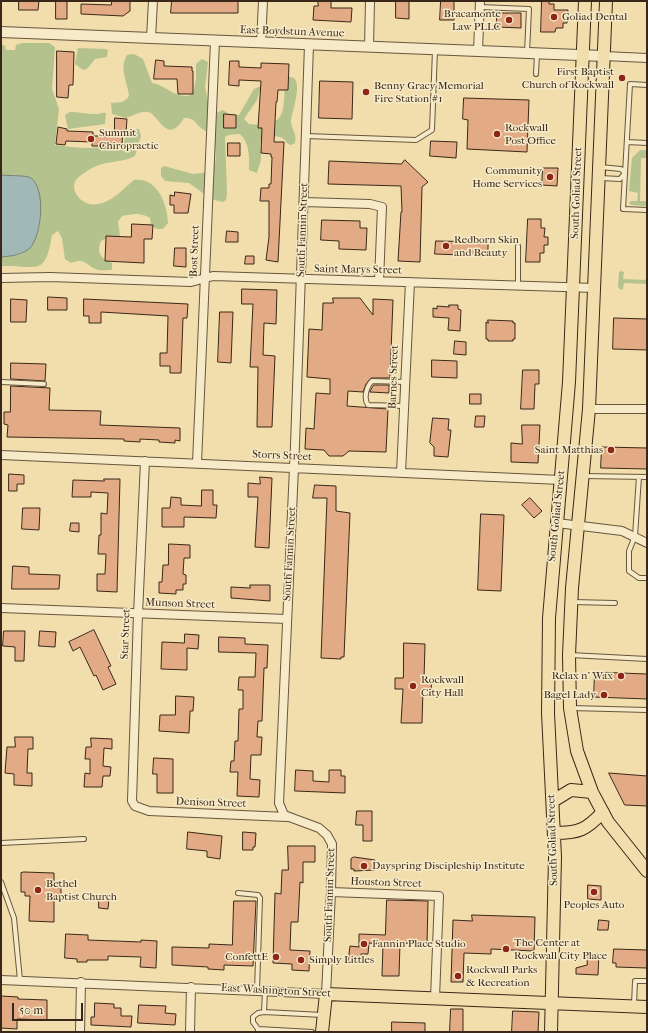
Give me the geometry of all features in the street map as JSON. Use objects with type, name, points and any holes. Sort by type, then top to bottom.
[{"type":"main road","name":"South Goliad Street","points":[[551,1032],[554,833],[549,744],[548,654],[550,599],[568,388],[583,55],[584,1]]},
{"type":"main road","name":"South Goliad Street","points":[[592,792],[577,752],[570,708],[569,655],[571,602],[584,476],[589,409],[606,1]]},
{"type":"main road","points":[[553,801],[571,790],[592,792],[611,826],[647,872]]},
{"type":"main road","points":[[554,833],[584,830],[602,812]]},
{"type":"main road","name":"East Washington Street","points":[[326,994],[647,1007]]},
{"type":"main road","name":"South Fannin Street","points":[[322,1032],[326,994]]},
{"type":"street","points":[[151,38],[153,1]]},
{"type":"street","points":[[262,43],[263,1]]},
{"type":"street","points":[[369,47],[370,1]]},
{"type":"street","points":[[478,51],[480,4]]},
{"type":"street","name":"East Boydstun Avenue","points":[[1,32],[604,56]]},
{"type":"street","name":"Bost Street","points":[[197,463],[215,41]]},
{"type":"street","name":"South Fannin Street","points":[[309,45],[294,467],[279,803],[281,810],[287,817],[319,828],[330,839],[333,851],[326,994]]},
{"type":"street","points":[[604,56],[647,58]]},
{"type":"street","points":[[304,202],[370,204],[382,207],[380,281]]},
{"type":"street","name":"Saint Marys Street","points":[[1,278],[50,277],[191,282],[213,276],[595,288]]},
{"type":"street","name":"Barnes Street","points":[[401,473],[410,282]]},
{"type":"street","points":[[589,409],[647,409]]},
{"type":"street","name":"Storrs Street","points":[[1,455],[561,480]]},
{"type":"street","name":"Star Street","points":[[135,806],[130,795],[145,461]]},
{"type":"street","points":[[557,523],[618,530],[647,542]]},
{"type":"street","name":"Munson Street","points":[[1,608],[287,619]]},
{"type":"street","name":"Denison Street","points":[[135,806],[149,811],[287,817]]},
{"type":"street","name":"Houston Street","points":[[332,892],[439,896],[435,998]]},
{"type":"street","name":"East Washington Street","points":[[1,980],[81,982],[326,994]]},
{"type":"street","points":[[80,1032],[81,982]]},
{"type":"street","points":[[190,1032],[191,987]]},
{"type":"lane","points":[[480,4],[529,9],[532,53],[536,74]]},
{"type":"lane","points":[[306,136],[416,140],[432,130],[435,50]]},
{"type":"lane","points":[[647,85],[630,84],[623,210],[647,210]]},
{"type":"lane","points":[[627,142],[647,143]]},
{"type":"lane","points":[[600,172],[621,168],[625,173]]},
{"type":"lane","points":[[600,172],[620,179],[625,173]]},
{"type":"lane","points":[[518,246],[518,285]]},
{"type":"lane","points":[[404,406],[368,405],[366,402],[366,394],[372,381],[405,382]]},
{"type":"lane","points":[[1,382],[44,384]]},
{"type":"lane","points":[[584,476],[647,477]]},
{"type":"lane","points":[[639,477],[635,536],[629,551],[629,571],[639,578],[647,578]]},
{"type":"lane","points":[[571,602],[615,603]]},
{"type":"lane","points":[[569,655],[647,659]]},
{"type":"lane","points":[[570,708],[647,710]]},
{"type":"lane","points":[[1,843],[84,839]]},
{"type":"lane","points":[[1,882],[14,918],[20,980]]},
{"type":"lane","points":[[238,893],[258,895],[260,898],[261,991],[264,1012]]},
{"type":"lane","points":[[634,1007],[635,981],[647,981]]},
{"type":"lane","points":[[312,1032],[258,1031],[253,1022],[253,1017],[264,1012],[324,1015]]},
{"type":"green space","points":[[22,43],[49,43],[55,47],[52,89],[59,109],[55,145],[90,148],[124,145],[125,135],[132,129],[139,129],[141,136],[135,156],[94,167],[80,176],[74,185],[77,195],[81,200],[86,203],[98,204],[108,201],[117,195],[134,180],[142,180],[155,187],[163,200],[166,207],[168,223],[163,229],[157,229],[151,225],[150,218],[140,214],[122,216],[118,222],[120,236],[114,240],[107,238],[101,241],[99,249],[100,255],[112,263],[112,270],[98,270],[80,261],[71,263],[65,259],[62,238],[58,231],[52,235],[46,258],[42,263],[31,267],[1,266],[1,257],[22,254],[34,239],[39,229],[41,213],[35,182],[31,178],[1,175],[1,44],[5,46],[6,50],[15,50],[16,45]]},
{"type":"green space","points":[[78,48],[105,49],[108,50],[107,57],[95,59],[88,68],[83,70],[75,64]]},
{"type":"green space","points":[[134,54],[143,59],[152,83],[182,96],[193,94],[196,79],[196,64],[202,59],[208,62],[205,87],[210,112],[213,114],[223,110],[229,114],[239,115],[254,89],[261,86],[257,100],[244,119],[249,124],[262,125],[277,120],[283,107],[285,78],[292,77],[296,80],[297,86],[297,94],[291,122],[295,135],[295,143],[291,145],[278,136],[262,138],[260,144],[261,160],[257,173],[249,170],[249,155],[246,142],[240,134],[228,135],[225,137],[227,193],[226,200],[223,202],[211,199],[189,183],[165,181],[161,176],[161,168],[164,166],[193,174],[211,172],[216,159],[213,135],[201,128],[190,118],[184,118],[178,126],[173,129],[168,129],[148,112],[139,113],[126,118],[112,114],[111,103],[122,102],[128,98],[129,95],[124,75],[124,65],[127,55]]},
{"type":"green space","points":[[70,112],[96,114],[106,113],[105,124],[68,129],[65,115]]},
{"type":"green space","points":[[640,150],[647,150],[647,158],[641,158],[640,201],[646,201],[646,206],[631,205],[629,203],[631,201],[637,201],[638,193],[629,191],[632,158]]},
{"type":"green space","points":[[619,272],[624,272],[623,279],[647,280],[647,284],[624,283],[623,289],[621,290],[618,287]]},
{"type":"water","points":[[1,175],[31,178],[36,184],[39,192],[41,212],[37,233],[30,248],[20,254],[1,257]]},
{"type":"building","points":[[19,1],[39,1],[38,10],[19,10]]},
{"type":"building","points":[[56,1],[67,1],[67,19],[56,19]]},
{"type":"building","points":[[112,1],[130,1],[130,11],[123,16],[81,14],[81,4],[111,5]]},
{"type":"building","points":[[172,1],[238,1],[238,13],[171,13]]},
{"type":"building","points":[[318,1],[331,1],[331,8],[352,8],[351,22],[313,20],[314,6],[318,6]]},
{"type":"building","points":[[396,1],[409,1],[409,19],[396,18]]},
{"type":"building","points":[[441,1],[454,1],[454,20],[440,20]]},
{"type":"building","name":"Goliad Dental","points":[[542,1],[549,1],[549,4],[554,4],[554,10],[568,10],[567,23],[563,23],[563,28],[556,28],[555,32],[541,32]]},
{"type":"building","name":"Bracamonte Law PLLC","points":[[497,13],[521,13],[521,28],[497,27]]},
{"type":"building","points":[[57,51],[74,52],[73,85],[69,85],[68,98],[57,97]]},
{"type":"building","points":[[156,60],[164,61],[164,66],[192,67],[193,94],[178,94],[177,79],[154,79]]},
{"type":"building","points":[[230,61],[239,61],[239,67],[261,68],[261,63],[289,64],[288,90],[278,90],[276,102],[274,142],[284,142],[278,262],[266,260],[269,237],[269,201],[260,201],[261,188],[269,188],[269,184],[271,184],[272,157],[271,154],[261,153],[262,128],[258,128],[261,81],[239,80],[239,86],[229,85]]},
{"type":"building","points":[[320,81],[353,82],[352,119],[319,118]]},
{"type":"building","name":"Rockwall Post Office","points":[[464,98],[529,100],[527,152],[467,149],[468,120],[463,119]]},
{"type":"building","points":[[224,114],[236,115],[236,128],[224,128]]},
{"type":"building","points":[[115,118],[127,119],[126,132],[123,131],[122,144],[104,143],[104,146],[92,146],[92,142],[66,141],[65,145],[56,144],[58,127],[67,129],[67,131],[93,132],[93,136],[111,136],[111,131],[114,131]]},
{"type":"building","points":[[431,141],[457,142],[456,158],[430,156]]},
{"type":"building","points":[[228,143],[240,143],[240,156],[228,156]]},
{"type":"building","points":[[405,160],[428,182],[422,187],[420,262],[398,261],[402,212],[401,186],[328,184],[329,161],[401,164]]},
{"type":"building","name":"Community Home Services","points":[[543,168],[558,168],[557,186],[542,185]]},
{"type":"building","points":[[175,192],[191,194],[188,213],[174,213],[174,205],[170,205],[170,195],[174,196]]},
{"type":"building","points":[[528,219],[541,219],[541,228],[545,228],[544,237],[548,237],[548,245],[544,245],[544,253],[540,253],[540,262],[526,262]]},
{"type":"building","points":[[322,220],[360,221],[360,228],[367,228],[366,250],[339,249],[339,241],[321,240]]},
{"type":"building","points":[[132,224],[153,225],[152,239],[144,239],[144,263],[105,261],[106,236],[131,237]]},
{"type":"building","points":[[227,231],[238,232],[238,242],[226,242]]},
{"type":"building","points":[[436,241],[488,242],[488,256],[435,254]]},
{"type":"building","points":[[175,248],[186,248],[186,267],[174,266]]},
{"type":"building","points":[[246,256],[254,256],[254,264],[245,264]]},
{"type":"building","points":[[242,289],[277,290],[276,324],[264,323],[263,355],[275,356],[272,427],[257,427],[258,367],[250,367],[253,304],[242,304]]},
{"type":"building","points":[[48,297],[67,298],[67,310],[48,310]]},
{"type":"building","points":[[333,298],[360,298],[373,315],[373,299],[393,300],[390,378],[371,378],[366,384],[363,392],[348,391],[347,406],[388,409],[386,452],[349,451],[343,456],[329,456],[324,450],[305,449],[306,428],[314,429],[316,393],[330,394],[330,379],[307,377],[309,329],[322,330],[323,303],[333,303]]},
{"type":"building","points":[[11,299],[27,300],[26,322],[11,322]]},
{"type":"building","points":[[84,299],[188,304],[187,318],[183,318],[181,373],[170,373],[170,366],[160,366],[160,353],[167,353],[168,316],[101,312],[101,323],[89,323],[89,316],[84,316]]},
{"type":"building","points":[[449,305],[458,305],[458,309],[461,310],[460,331],[448,330],[449,318],[433,317],[433,308],[437,309],[437,306],[449,307]]},
{"type":"building","points":[[220,312],[233,312],[231,363],[218,362]]},
{"type":"building","points":[[614,318],[647,319],[647,350],[613,349]]},
{"type":"building","points":[[488,320],[513,321],[513,323],[515,323],[515,339],[513,339],[513,341],[488,341],[488,339],[486,339],[486,322],[488,323]]},
{"type":"building","points":[[455,341],[466,342],[466,355],[454,354]]},
{"type":"building","points":[[432,360],[457,361],[457,378],[432,377]]},
{"type":"building","points":[[11,363],[46,364],[45,381],[11,379]]},
{"type":"building","points":[[523,370],[539,370],[539,384],[535,384],[534,409],[521,409]]},
{"type":"building","points":[[374,385],[389,385],[389,393],[370,392]]},
{"type":"building","points":[[11,386],[50,388],[49,410],[101,411],[100,425],[180,428],[180,441],[175,440],[175,443],[140,439],[140,442],[124,441],[124,439],[7,437],[8,425],[4,424],[4,412],[10,412]]},
{"type":"building","points":[[470,394],[481,394],[481,404],[470,404]]},
{"type":"building","points":[[476,416],[485,416],[484,427],[475,427]]},
{"type":"building","points":[[433,418],[449,419],[448,430],[451,430],[448,457],[434,456],[434,447],[430,443]]},
{"type":"building","points":[[522,425],[540,425],[538,463],[511,462],[511,443],[522,444]]},
{"type":"building","points":[[602,447],[647,448],[647,469],[601,468]]},
{"type":"building","points":[[9,474],[24,475],[24,484],[17,484],[17,491],[9,491]]},
{"type":"building","points":[[260,477],[272,478],[269,548],[255,547],[258,497],[248,497],[248,483],[260,484]]},
{"type":"building","points":[[104,479],[120,479],[117,592],[97,591],[97,574],[105,574],[106,554],[98,554],[99,535],[101,535],[101,513],[107,514],[108,493],[91,492],[91,497],[72,497],[73,480],[104,481]]},
{"type":"building","points":[[315,485],[336,486],[336,511],[350,513],[344,657],[341,657],[341,659],[321,658],[327,498],[313,498]]},
{"type":"building","points":[[202,490],[213,490],[213,505],[217,505],[216,518],[184,517],[184,527],[162,527],[162,508],[170,508],[171,497],[181,498],[181,505],[201,506]]},
{"type":"building","points":[[530,498],[542,511],[534,518],[522,505]]},
{"type":"building","points":[[23,508],[40,508],[39,530],[22,529]]},
{"type":"building","points":[[481,514],[504,515],[501,591],[478,590]]},
{"type":"building","points":[[71,523],[79,523],[79,532],[70,531]]},
{"type":"building","points":[[169,544],[190,545],[190,558],[184,558],[183,574],[186,575],[186,584],[183,584],[183,590],[176,590],[176,594],[159,593],[159,582],[162,582],[163,565],[168,565]]},
{"type":"building","points":[[13,566],[29,567],[29,574],[60,575],[59,589],[12,589]]},
{"type":"building","points":[[250,585],[270,585],[270,601],[231,598],[231,587],[250,588]]},
{"type":"building","points":[[94,630],[111,666],[108,667],[116,684],[103,690],[96,675],[94,676],[80,647],[73,651],[69,642]]},
{"type":"building","points":[[4,631],[25,631],[24,661],[15,661],[15,647],[3,646]]},
{"type":"building","points":[[40,631],[56,632],[55,647],[39,646]]},
{"type":"building","points":[[185,634],[199,635],[198,649],[187,648],[187,670],[161,669],[162,642],[184,643]]},
{"type":"building","points":[[219,637],[245,638],[245,644],[268,645],[267,668],[264,668],[262,721],[258,721],[257,737],[262,737],[261,755],[251,755],[250,779],[260,780],[259,797],[237,796],[238,772],[230,772],[231,761],[234,761],[235,741],[238,741],[239,709],[243,709],[243,690],[238,690],[239,677],[255,677],[256,653],[219,652]]},
{"type":"building","name":"Rockwall City Hall","points":[[404,643],[425,644],[424,679],[432,679],[431,690],[423,689],[422,723],[401,723],[403,689],[395,689],[395,678],[403,678]]},
{"type":"building","points":[[595,672],[647,674],[647,699],[594,697]]},
{"type":"building","points":[[176,696],[194,697],[193,711],[190,711],[189,733],[159,731],[160,715],[175,715]]},
{"type":"building","points":[[15,737],[33,737],[33,749],[28,749],[27,773],[32,773],[32,786],[14,785],[14,774],[5,773],[7,747],[15,747]]},
{"type":"building","points":[[91,738],[112,739],[112,749],[104,748],[103,766],[111,767],[110,776],[103,776],[102,787],[84,787],[85,773],[90,774],[90,759],[85,759],[86,747],[91,747]]},
{"type":"building","points":[[154,758],[173,759],[173,793],[157,793],[157,774],[153,774]]},
{"type":"building","points":[[296,770],[313,771],[313,781],[329,782],[329,770],[341,770],[341,776],[345,776],[345,793],[295,791]]},
{"type":"building","points":[[609,773],[647,776],[647,806],[625,805]]},
{"type":"building","points":[[357,811],[372,811],[372,841],[363,841],[363,825],[356,825]]},
{"type":"building","points":[[188,832],[222,836],[220,859],[207,857],[207,851],[187,849]]},
{"type":"building","points":[[243,832],[256,833],[255,847],[253,847],[253,850],[243,850]]},
{"type":"building","points":[[288,846],[315,846],[315,862],[303,862],[303,883],[300,882],[298,922],[291,922],[290,950],[310,951],[309,971],[292,970],[292,964],[273,963],[275,893],[281,894],[282,870],[288,870]]},
{"type":"building","name":"Dayspring Discipleship Institute","points":[[354,857],[375,860],[375,870],[354,871],[354,869],[351,869],[351,859]]},
{"type":"building","name":"Bethel Baptist Church","points":[[21,873],[54,873],[54,887],[61,888],[61,895],[54,895],[54,922],[29,921],[30,896],[25,896],[25,892],[21,892]]},
{"type":"building","name":"Peoples Auto","points":[[588,885],[601,886],[601,900],[588,899]]},
{"type":"building","points":[[99,898],[109,899],[108,909],[99,908]]},
{"type":"building","points":[[387,900],[428,901],[427,944],[400,943],[399,976],[382,976],[383,944],[369,943],[368,954],[361,954],[361,962],[348,962],[350,946],[359,947],[359,934],[385,935]]},
{"type":"building","points":[[234,901],[256,901],[253,966],[224,965],[224,970],[208,969],[208,967],[172,965],[172,947],[209,948],[209,944],[232,945]]},
{"type":"building","name":"The Center at Rockwall City Place","points":[[472,915],[535,917],[534,951],[491,949],[491,954],[464,953],[463,982],[451,982],[453,920],[472,921]]},
{"type":"building","points":[[599,920],[609,921],[608,930],[598,930]]},
{"type":"building","points":[[66,934],[88,935],[88,940],[141,942],[141,940],[157,941],[156,968],[140,967],[141,957],[108,956],[108,960],[87,960],[87,962],[77,962],[77,959],[65,958]]},
{"type":"building","points":[[614,949],[647,950],[647,968],[616,967],[616,963],[613,963]]},
{"type":"building","points":[[587,953],[599,954],[598,975],[576,974],[576,968],[587,965]]},
{"type":"building","points":[[1,996],[18,997],[18,999],[47,1000],[47,1020],[17,1019],[17,1029],[1,1028]]},
{"type":"building","points":[[95,1003],[114,1004],[114,1008],[121,1008],[121,1016],[132,1016],[131,1027],[91,1025],[91,1017],[94,1017]]},
{"type":"building","points":[[139,1005],[166,1006],[165,1013],[176,1014],[175,1025],[138,1023]]},
{"type":"building","points":[[451,1009],[463,1009],[463,1032],[450,1032]]},
{"type":"building","points":[[513,1011],[539,1012],[538,1032],[512,1032]]},
{"type":"building","points":[[392,1022],[425,1023],[425,1032],[392,1032]]},
{"type":"place","name":"Goliad Dental","points":[[554,17]]},
{"type":"place","name":"Bracamonte Law PLLC","points":[[509,20]]},
{"type":"place","name":"First Baptist Church of Rockwall","points":[[622,78]]},
{"type":"place","name":"Benny Gracy Memorial Fire Station #1","points":[[366,92]]},
{"type":"place","name":"Rockwall Post Office","points":[[497,134]]},
{"type":"place","name":"Summit Chiropractic","points":[[91,139]]},
{"type":"place","name":"Community Home Services","points":[[550,177]]},
{"type":"place","name":"Redborn Skin and Beauty","points":[[446,246]]},
{"type":"place","name":"Saint Matthias","points":[[611,450]]},
{"type":"place","name":"Relax n' Wax","points":[[621,676]]},
{"type":"place","name":"Rockwall City Hall","points":[[413,686]]},
{"type":"place","name":"Bagel Lady","points":[[604,695]]},
{"type":"place","name":"Dayspring Discipleship Institute","points":[[364,866]]},
{"type":"place","name":"Bethel Baptist Church","points":[[38,890]]},
{"type":"place","name":"Peoples Auto","points":[[594,892]]},
{"type":"place","name":"Fannin Place Studio","points":[[364,944]]},
{"type":"place","name":"The Center at Rockwall City Place","points":[[506,949]]},
{"type":"place","name":"ConfettE","points":[[276,957]]},
{"type":"place","name":"Simply Littles","points":[[301,960]]},
{"type":"place","name":"Rockwall Parks & Recreation","points":[[458,976]]}]
